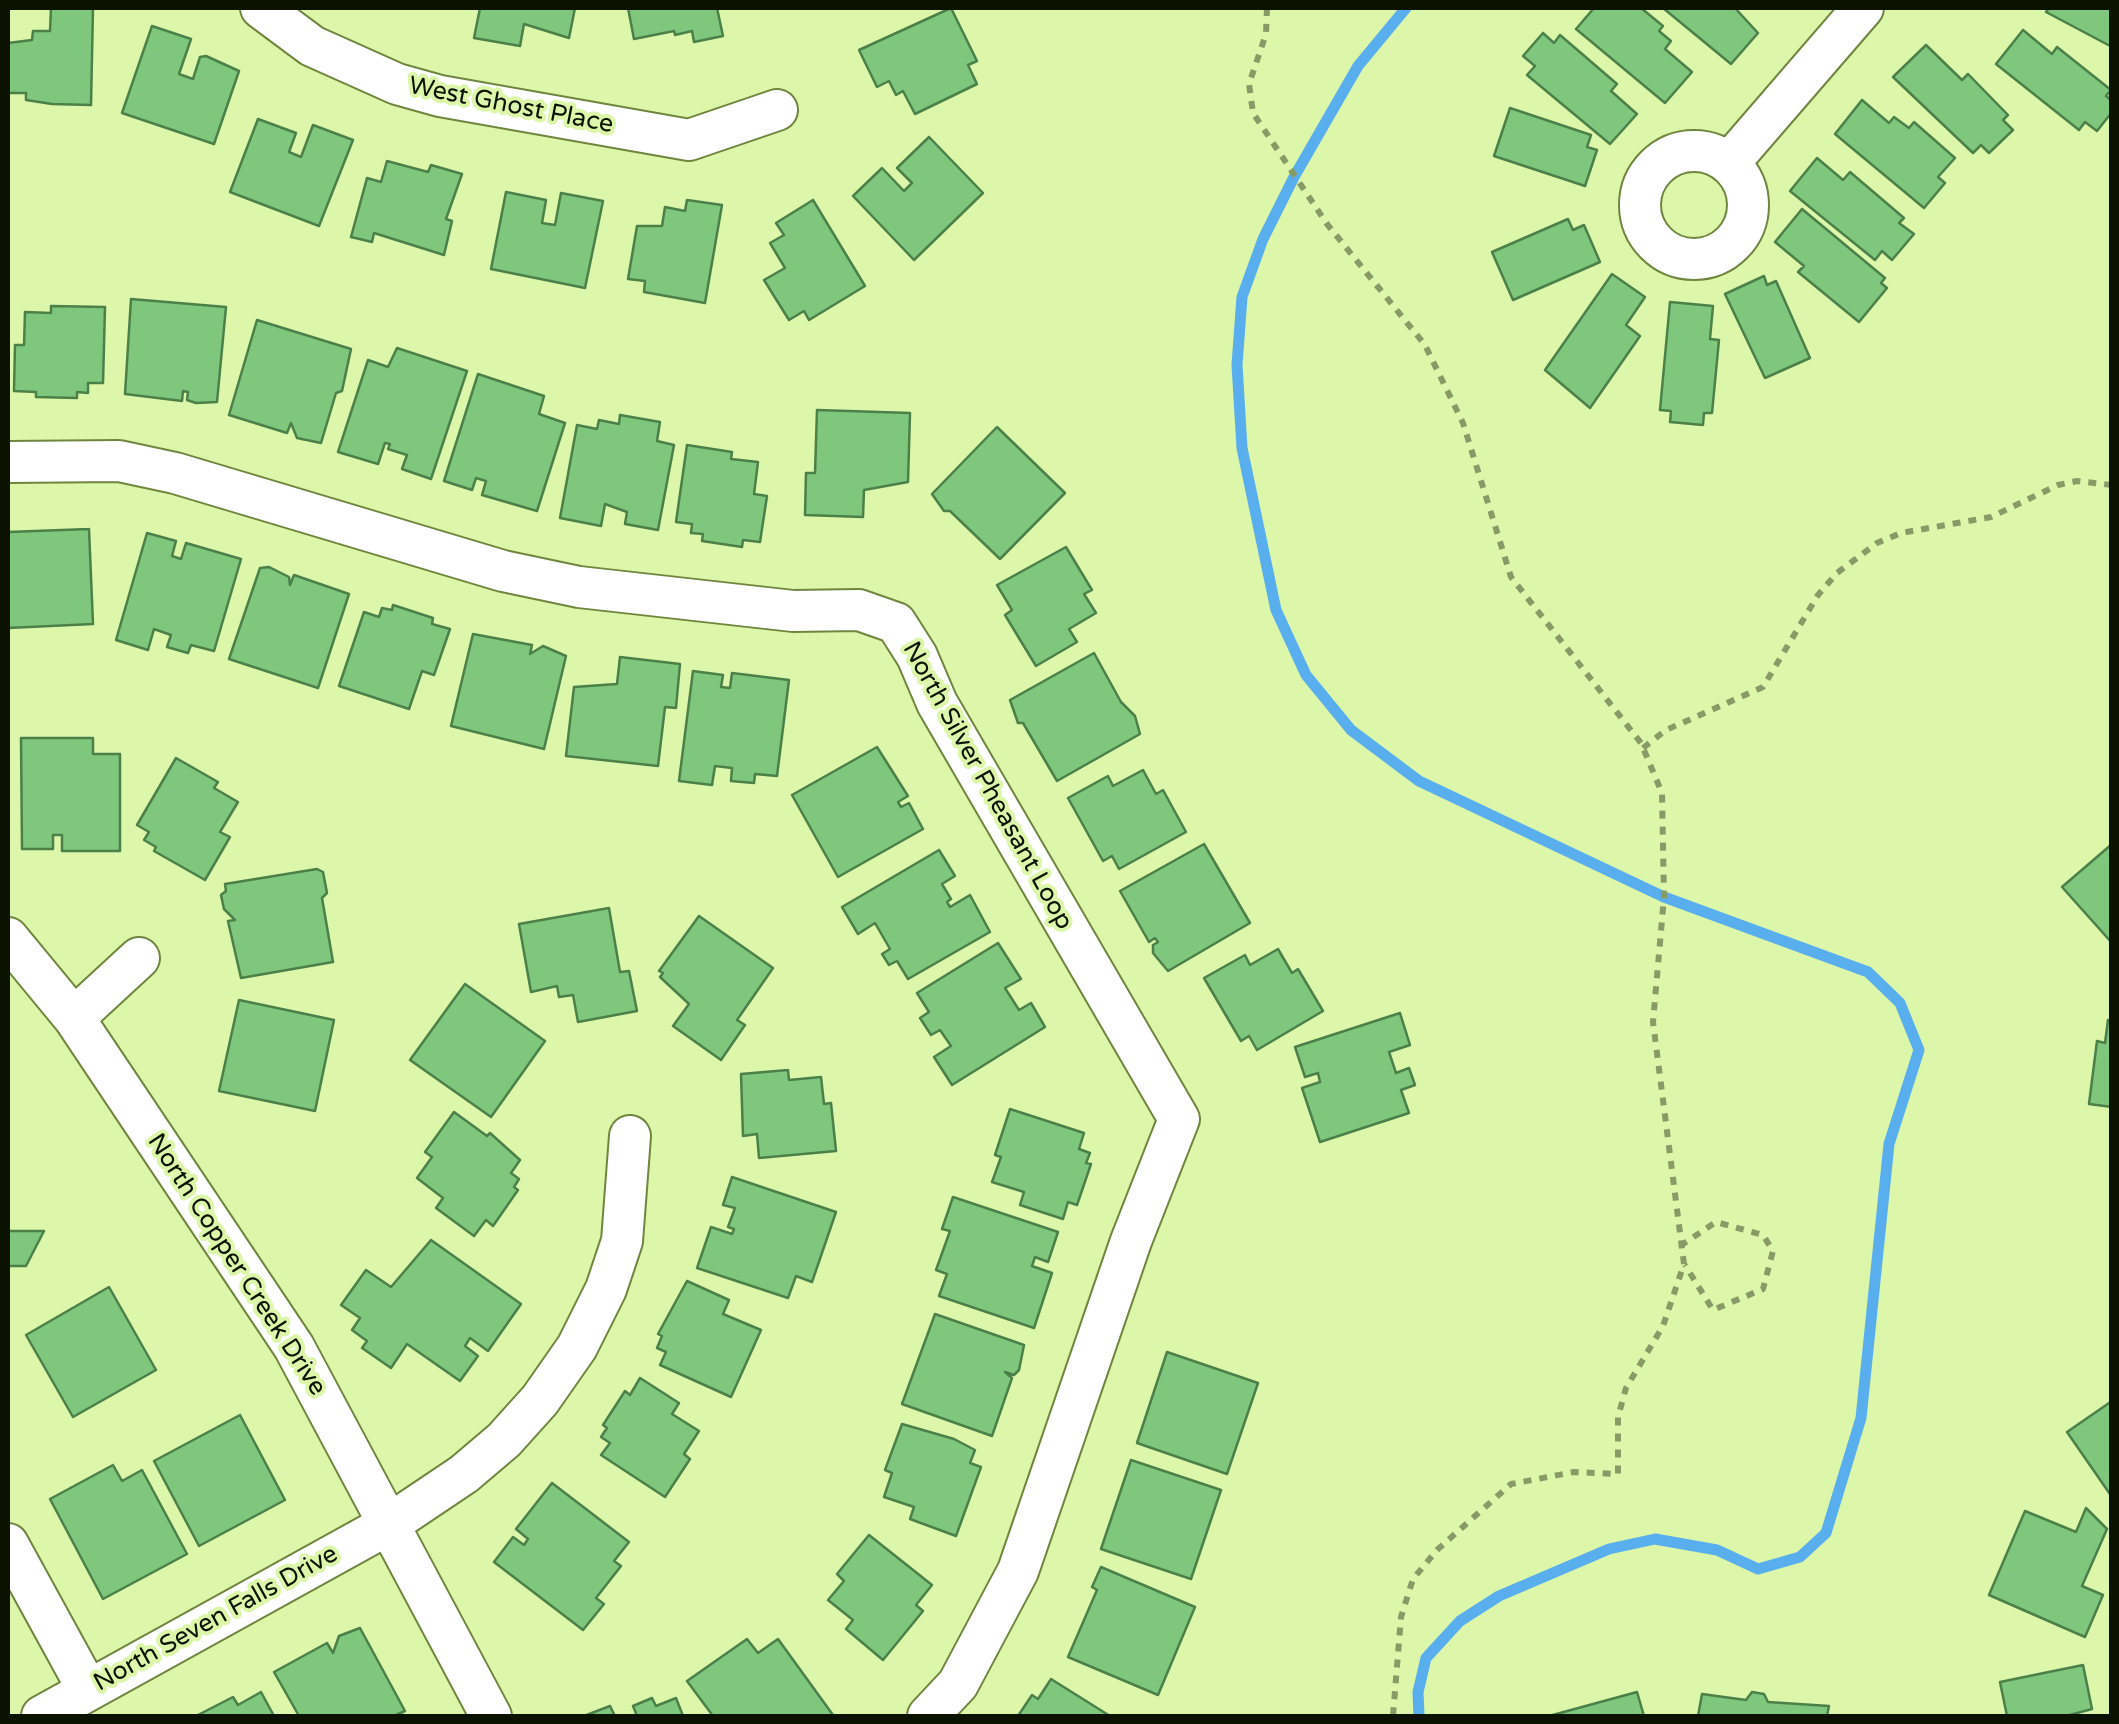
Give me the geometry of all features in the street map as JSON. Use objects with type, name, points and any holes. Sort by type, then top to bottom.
[{"type":"street","name":"West Ghost Place","points":[[261,8],[312,46],[396,84],[440,96],[688,140],[777,110]]},
{"type":"street","points":[[1730,162],[1863,8]]},
{"type":"street","name":"North Silver Pheasant Loop","points":[[8,462],[118,461],[175,472],[502,571],[579,587],[793,611],[859,610],[896,623],[917,656],[937,704],[1179,1119],[1132,1241],[1018,1571],[958,1684],[928,1716]]},
{"type":"street","name":"North Copper Creek Drive","points":[[8,938],[74,1018],[294,1347],[491,1716]]},
{"type":"street","points":[[74,1018],[139,958]]},
{"type":"street","name":"North Seven Falls Drive","points":[[42,1716],[390,1523],[504,1440],[540,1400],[577,1347],[606,1289],[622,1241],[630,1136]]},
{"type":"street","points":[[8,1544],[88,1690]]},
{"type":"path","points":[[1266,8],[1266,34],[1250,84],[1252,113],[1327,224],[1425,345],[1463,424],[1511,576],[1643,748],[1662,793],[1664,896],[1653,1022],[1680,1246],[1684,1264],[1714,1310],[1762,1289],[1773,1251],[1762,1235],[1716,1222],[1680,1246]]},
{"type":"path","points":[[1643,748],[1666,730],[1762,687],[1818,595],[1837,573],[1877,543],[1900,532],[1992,516],[2058,485],[2077,481],[2112,486]]},
{"type":"path","points":[[1392,1716],[1401,1617],[1413,1580],[1436,1550],[1511,1484],[1574,1472],[1618,1474],[1618,1418],[1626,1388],[1662,1326],[1684,1264]]},
{"type":"building","points":[[51,8],[93,8],[91,105],[52,104],[26,100],[26,93],[8,93],[8,43],[32,40],[33,31],[50,31]]},
{"type":"building","points":[[480,8],[575,8],[569,38],[524,24],[520,46],[474,38]]},
{"type":"building","points":[[628,8],[717,8],[723,36],[694,42],[692,31],[675,35],[674,31],[634,39]]},
{"type":"building","points":[[951,8],[977,61],[968,65],[977,84],[915,114],[903,91],[896,95],[889,81],[877,87],[859,50]]},
{"type":"building","points":[[1594,8],[1641,8],[1663,26],[1659,31],[1671,41],[1665,49],[1692,72],[1665,103],[1576,29]]},
{"type":"building","points":[[1663,8],[1735,8],[1758,33],[1731,64]]},
{"type":"building","points":[[2049,8],[2112,8],[2112,47],[2046,12]]},
{"type":"building","points":[[152,26],[191,39],[179,74],[193,79],[200,57],[206,56],[239,71],[214,144],[122,113]]},
{"type":"building","points":[[2023,30],[2052,54],[2057,47],[2111,90],[2106,96],[2112,101],[2112,112],[2097,131],[2085,122],[2079,130],[1996,64]]},
{"type":"building","points":[[1543,33],[1554,43],[1560,35],[1617,84],[1611,91],[1637,114],[1610,144],[1527,75],[1535,66],[1523,56]]},
{"type":"building","points":[[1926,45],[1962,80],[1968,74],[2008,115],[2003,120],[2013,130],[1989,153],[1981,145],[1973,153],[1893,77]]},
{"type":"building","points":[[1862,100],[1889,123],[1894,117],[1909,128],[1914,122],[1955,158],[1938,177],[1945,183],[1924,208],[1835,134]]},
{"type":"building","points":[[1510,108],[1591,135],[1587,147],[1597,150],[1585,186],[1494,156]]},
{"type":"building","points":[[258,119],[296,133],[289,152],[301,157],[313,125],[353,140],[319,226],[230,192]]},
{"type":"building","points":[[929,137],[983,193],[914,260],[853,196],[882,168],[904,191],[912,183],[897,168]]},
{"type":"building","points":[[1817,158],[1843,180],[1850,172],[1904,218],[1899,223],[1914,234],[1892,260],[1882,251],[1875,260],[1790,191]]},
{"type":"building","points":[[387,161],[428,172],[431,165],[462,174],[446,219],[452,221],[444,255],[374,233],[372,242],[351,237],[367,178],[381,182]]},
{"type":"building","points":[[506,192],[546,200],[542,223],[555,225],[561,193],[603,201],[585,288],[491,269]]},
{"type":"building","points":[[687,200],[722,205],[705,303],[644,292],[645,281],[628,279],[637,226],[662,226],[665,207],[685,211]]},
{"type":"building","points":[[813,200],[865,286],[809,320],[804,311],[789,320],[764,280],[785,268],[770,243],[784,235],[776,223]]},
{"type":"building","points":[[1802,209],[1885,278],[1881,283],[1887,288],[1859,322],[1798,272],[1804,266],[1775,242]]},
{"type":"building","points":[[1568,219],[1573,230],[1584,225],[1600,262],[1513,300],[1492,252]]},
{"type":"building","points":[[1612,274],[1645,297],[1626,325],[1640,336],[1590,408],[1545,370]]},
{"type":"building","points":[[1764,276],[1767,285],[1776,281],[1810,358],[1765,378],[1725,294]]},
{"type":"building","points":[[131,299],[226,307],[217,402],[196,403],[187,400],[188,392],[183,391],[182,401],[125,394]]},
{"type":"building","points":[[1670,302],[1713,306],[1710,339],[1719,340],[1712,413],[1704,413],[1703,425],[1670,422],[1671,411],[1660,410]]},
{"type":"building","points":[[51,306],[105,307],[103,383],[88,383],[88,393],[77,392],[77,398],[36,397],[36,392],[14,391],[15,345],[24,345],[25,312],[51,313]]},
{"type":"building","points":[[257,320],[351,349],[342,391],[336,393],[321,443],[297,438],[291,423],[287,433],[229,415]]},
{"type":"building","points":[[397,348],[467,371],[431,479],[402,469],[407,455],[388,449],[390,444],[385,443],[378,464],[338,452],[368,360],[388,367]]},
{"type":"building","points":[[478,374],[544,396],[539,414],[565,423],[537,511],[482,495],[486,481],[476,478],[472,490],[444,481]]},
{"type":"building","points":[[817,410],[910,413],[908,482],[864,490],[863,517],[805,515],[806,473],[815,473]]},
{"type":"building","points":[[620,415],[660,422],[657,441],[674,445],[658,530],[625,524],[627,512],[605,504],[601,526],[560,518],[577,425],[597,429],[599,420],[619,424]]},
{"type":"building","points":[[997,427],[1065,493],[1000,559],[950,511],[944,511],[932,494]]},
{"type":"building","points":[[687,445],[732,452],[731,459],[758,462],[754,494],[767,496],[760,542],[743,540],[742,547],[702,541],[703,534],[691,533],[692,524],[676,522]]},
{"type":"building","points":[[89,529],[93,624],[8,628],[8,532]]},
{"type":"building","points":[[147,533],[176,541],[172,556],[181,559],[186,543],[241,559],[214,651],[191,645],[188,653],[167,647],[171,635],[154,629],[148,650],[116,640]]},
{"type":"building","points":[[1066,547],[1092,590],[1084,594],[1096,613],[1069,629],[1077,642],[1036,666],[1005,615],[1012,610],[997,585]]},
{"type":"building","points":[[269,567],[289,577],[290,585],[294,575],[349,594],[318,688],[229,659],[260,568]]},
{"type":"building","points":[[393,605],[433,618],[432,624],[450,629],[434,675],[422,671],[409,709],[339,686],[364,612],[379,617],[382,608],[392,610]]},
{"type":"building","points":[[473,634],[532,645],[530,654],[543,646],[566,656],[544,749],[451,726]]},
{"type":"building","points":[[1094,653],[1121,702],[1135,716],[1140,734],[1057,781],[1023,723],[1018,723],[1010,700]]},
{"type":"building","points":[[620,657],[680,664],[676,708],[665,707],[658,766],[566,756],[574,687],[617,684]]},
{"type":"building","points":[[693,671],[723,675],[721,687],[730,688],[732,673],[789,680],[777,776],[755,774],[754,783],[731,781],[732,768],[715,766],[712,785],[679,781]]},
{"type":"building","points":[[21,738],[93,738],[93,754],[120,754],[120,851],[62,851],[62,835],[53,835],[53,849],[22,849]]},
{"type":"building","points":[[877,747],[908,796],[898,802],[901,807],[909,803],[923,829],[838,877],[792,795]]},
{"type":"building","points":[[176,758],[218,782],[214,788],[238,802],[220,832],[230,837],[205,880],[154,851],[156,847],[144,840],[149,832],[137,825]]},
{"type":"building","points":[[1143,770],[1156,794],[1163,790],[1186,832],[1119,869],[1112,856],[1103,861],[1068,798],[1108,776],[1113,786]]},
{"type":"building","points":[[1204,844],[1250,923],[1168,971],[1153,953],[1153,945],[1158,942],[1155,938],[1149,942],[1120,891]]},
{"type":"building","points":[[2112,844],[2112,943],[2062,887]]},
{"type":"building","points":[[939,850],[955,876],[942,884],[951,899],[947,902],[950,907],[970,895],[990,932],[908,979],[897,961],[889,965],[882,954],[890,949],[875,923],[858,934],[842,907]]},
{"type":"building","points":[[317,869],[323,872],[327,893],[322,898],[333,962],[241,978],[228,921],[235,920],[224,909],[221,895],[226,891],[225,884]]},
{"type":"building","points":[[609,908],[620,972],[629,971],[637,1011],[578,1022],[573,995],[559,997],[557,986],[531,992],[519,924]]},
{"type":"building","points":[[699,916],[773,968],[737,1020],[745,1025],[721,1060],[673,1026],[689,1004],[660,977],[663,973],[659,971]]},
{"type":"building","points":[[998,943],[1021,979],[1005,988],[1019,1010],[1031,1003],[1045,1027],[952,1085],[934,1057],[951,1046],[940,1030],[931,1035],[920,1018],[929,1012],[917,993]]},
{"type":"building","points":[[1278,949],[1292,973],[1298,969],[1323,1011],[1257,1050],[1249,1036],[1241,1041],[1204,978],[1245,955],[1250,965]]},
{"type":"building","points":[[465,984],[545,1041],[491,1117],[410,1060]]},
{"type":"building","points":[[239,1000],[334,1020],[315,1111],[219,1091]]},
{"type":"building","points":[[1400,1013],[1410,1045],[1389,1052],[1396,1073],[1409,1068],[1415,1085],[1401,1090],[1409,1113],[1320,1142],[1302,1088],[1320,1082],[1318,1073],[1305,1077],[1295,1047]]},
{"type":"building","points":[[2108,1020],[2112,1021],[2112,1107],[2089,1104],[2097,1041],[2105,1043]]},
{"type":"building","points":[[788,1070],[789,1080],[821,1077],[824,1104],[831,1103],[836,1151],[759,1158],[757,1134],[743,1136],[741,1074]]},
{"type":"building","points":[[1010,1109],[1084,1133],[1079,1149],[1090,1153],[1086,1163],[1091,1164],[1077,1205],[1068,1202],[1063,1219],[1020,1205],[1024,1192],[992,1182],[1001,1157],[995,1155]]},
{"type":"building","points":[[454,1112],[487,1136],[490,1133],[520,1160],[511,1173],[519,1179],[514,1187],[518,1190],[493,1226],[486,1220],[474,1236],[436,1208],[443,1198],[417,1178],[432,1157],[425,1152]]},
{"type":"building","points":[[732,1177],[836,1212],[812,1282],[796,1276],[788,1298],[697,1268],[711,1227],[732,1234],[734,1229],[728,1227],[735,1208],[723,1205]]},
{"type":"building","points":[[953,1197],[1058,1232],[1048,1262],[1035,1257],[1032,1266],[1052,1273],[1034,1328],[939,1296],[947,1274],[936,1270],[950,1231],[942,1229]]},
{"type":"building","points":[[8,1231],[44,1231],[26,1266],[8,1266]]},
{"type":"building","points":[[431,1240],[521,1304],[488,1351],[470,1338],[465,1346],[478,1356],[460,1381],[407,1344],[391,1368],[362,1348],[367,1341],[352,1330],[360,1318],[341,1305],[366,1270],[391,1287]]},
{"type":"building","points":[[687,1281],[729,1300],[723,1314],[761,1330],[731,1397],[660,1365],[666,1352],[657,1348],[662,1336],[658,1334]]},
{"type":"building","points":[[109,1287],[156,1370],[73,1417],[26,1335]]},
{"type":"building","points":[[935,1314],[1024,1345],[1019,1370],[1014,1375],[1005,1372],[1012,1378],[992,1436],[902,1404]]},
{"type":"building","points":[[1167,1352],[1258,1383],[1227,1474],[1137,1443]]},
{"type":"building","points":[[640,1378],[679,1403],[672,1414],[699,1431],[684,1454],[690,1459],[665,1497],[601,1455],[610,1443],[601,1437],[607,1428],[603,1425],[625,1391],[630,1395]]},
{"type":"building","points":[[2112,1401],[2112,1497],[2067,1432]]},
{"type":"building","points":[[240,1415],[285,1500],[199,1546],[154,1461]]},
{"type":"building","points":[[902,1424],[954,1439],[975,1450],[970,1463],[981,1467],[956,1536],[910,1519],[914,1507],[884,1497],[892,1473],[885,1470]]},
{"type":"building","points":[[1131,1460],[1221,1490],[1191,1579],[1101,1549]]},
{"type":"building","points":[[113,1465],[122,1481],[142,1470],[187,1554],[103,1599],[50,1499]]},
{"type":"building","points":[[552,1483],[629,1542],[614,1561],[621,1566],[596,1598],[604,1604],[583,1630],[494,1562],[513,1537],[524,1545],[528,1539],[516,1529]]},
{"type":"building","points":[[2086,1508],[2107,1529],[2082,1586],[2103,1595],[2085,1637],[1989,1595],[2025,1511],[2076,1532]]},
{"type":"building","points":[[869,1535],[932,1585],[916,1605],[923,1611],[883,1660],[846,1629],[853,1620],[828,1600],[844,1581],[837,1574]]},
{"type":"building","points":[[1101,1567],[1195,1607],[1158,1695],[1068,1657],[1097,1590],[1092,1587]]},
{"type":"building","points":[[360,1628],[405,1711],[394,1716],[299,1716],[274,1672],[327,1643],[333,1653],[339,1636]]},
{"type":"building","points":[[747,1639],[758,1653],[778,1639],[833,1715],[713,1716],[687,1681]]},
{"type":"building","points":[[2083,1665],[2092,1709],[2066,1716],[2007,1716],[2000,1682]]},
{"type":"building","points":[[1051,1679],[1110,1716],[1018,1716],[1032,1695],[1038,1699]]},
{"type":"building","points":[[261,1692],[274,1716],[196,1716],[233,1697],[238,1705]]},
{"type":"building","points":[[1637,1692],[1644,1716],[1549,1716]]},
{"type":"building","points":[[1752,1692],[1764,1694],[1768,1702],[1829,1706],[1827,1716],[1698,1716],[1702,1694],[1746,1700]]},
{"type":"building","points":[[652,1698],[656,1706],[676,1698],[683,1716],[637,1716],[633,1706]]},
{"type":"building","points":[[610,1706],[615,1716],[584,1716]]},
{"type":"waterway","points":[[1406,8],[1358,66],[1294,177],[1263,239],[1242,297],[1237,365],[1242,448],[1276,610],[1306,675],[1351,730],[1419,781],[1664,897],[1868,972],[1900,1003],[1919,1050],[1889,1144],[1861,1418],[1826,1533],[1800,1557],[1758,1569],[1717,1550],[1655,1539],[1609,1549],[1499,1596],[1460,1621],[1426,1658],[1418,1692],[1419,1716]]}]
